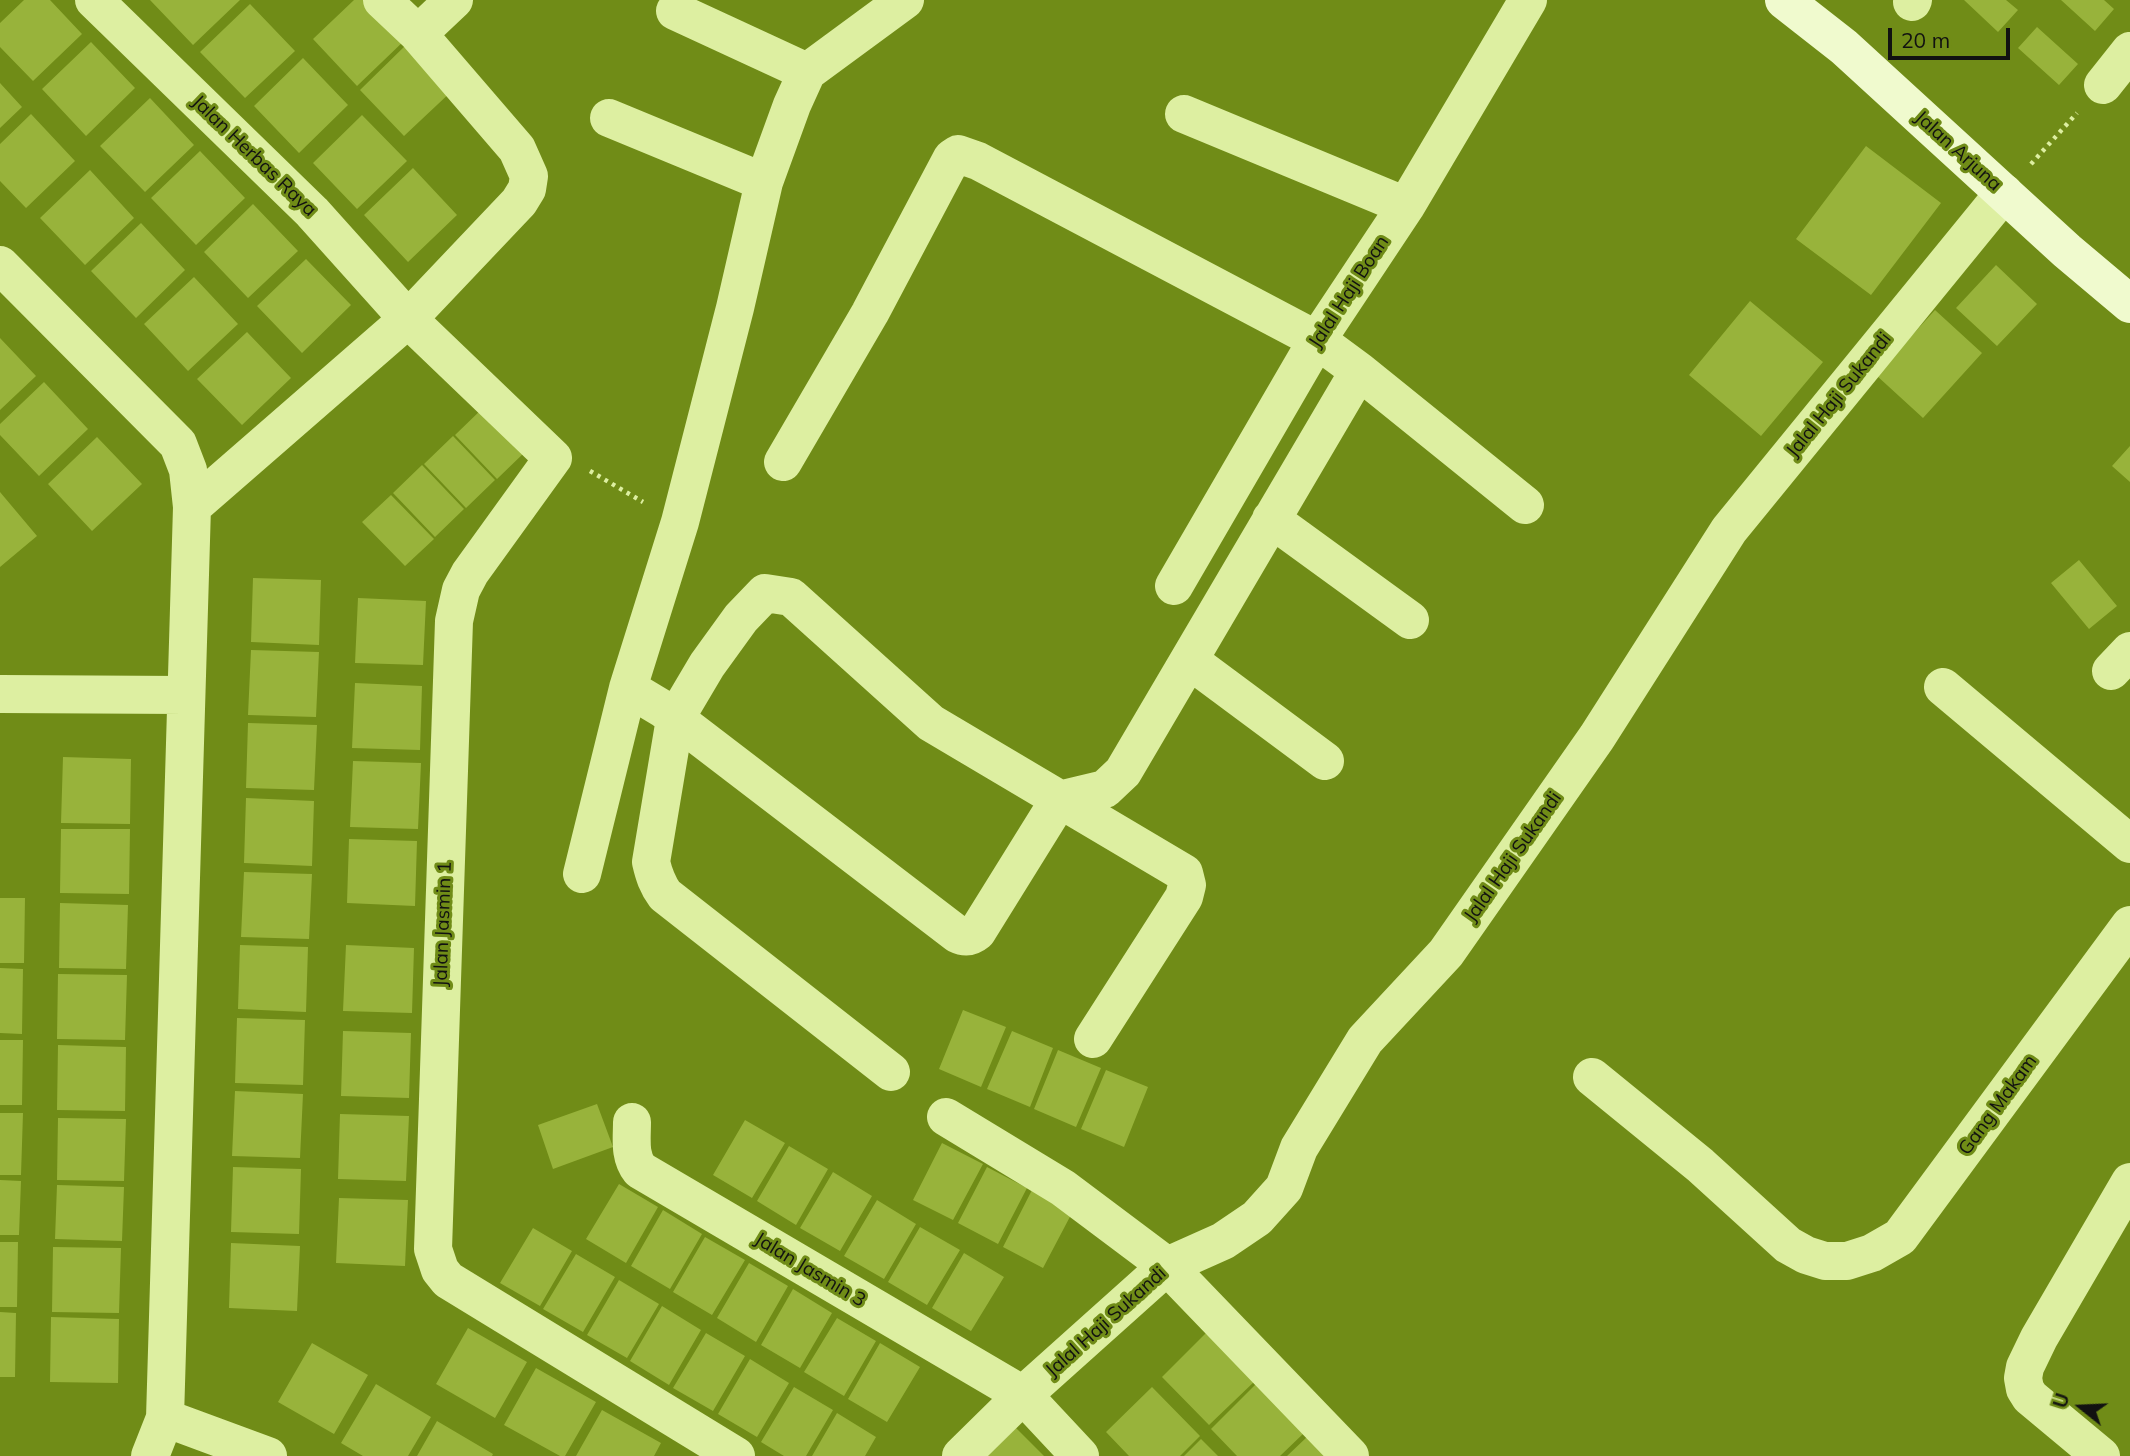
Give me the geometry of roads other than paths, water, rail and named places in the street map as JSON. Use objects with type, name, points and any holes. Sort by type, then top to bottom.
[{"type":"street","points":[[192,507],[408,319],[519,202],[527,189],[530,176],[517,149],[418,34],[382,0]]},
{"type":"street","points":[[418,34],[454,0]]},
{"type":"street","points":[[891,1072],[665,894],[656,883],[651,862],[652,703],[680,522],[735,308],[764,181],[807,72],[905,0]]},
{"type":"street","name":"Jalal Haji Boan","points":[[1174,586],[1317,340],[1406,206],[1528,0]]},
{"type":"street","name":"Jalan Arjuna","points":[[1784,0],[1844,47],[2067,251],[2130,304]]},
{"type":"street","name":"Jalan Herbas Raya","points":[[104,3],[312,212],[408,319]]},
{"type":"street","points":[[675,11],[807,72]]},
{"type":"street","points":[[2103,85],[2130,51]]},
{"type":"street","points":[[1184,114],[1406,206]]},
{"type":"street","points":[[609,118],[764,181]]},
{"type":"street","points":[[783,462],[870,313],[952,158],[958,154],[978,161],[1317,340],[1359,370],[1525,505]]},
{"type":"street","name":"Jalal Haji Sukandi","points":[[961,1456],[1023,1395],[1167,1266],[1223,1241],[1257,1218],[1284,1188],[1299,1149],[1365,1040],[1454,941],[1597,737],[1728,530],[2004,193]]},
{"type":"street","points":[[0,265],[178,444],[188,470],[192,507],[165,1418],[150,1456]]},
{"type":"street","name":"Jalan Jasmin 1","points":[[408,319],[553,458],[470,573],[461,590],[454,621],[433,1249],[440,1270],[448,1280],[736,1456]]},
{"type":"street","points":[[652,703],[962,937],[977,932],[1059,800],[1105,789],[1123,772],[1359,370]]},
{"type":"street","points":[[1271,519],[1410,620]]},
{"type":"street","points":[[582,874],[652,703],[707,665],[765,593],[791,597],[931,723],[1184,873],[1187,885],[1184,897],[1093,1039]]},
{"type":"street","points":[[1189,660],[1325,761]]},
{"type":"street","points":[[1943,687],[2130,844]]},
{"type":"street","points":[[0,694],[185,695]]},
{"type":"street","name":"Gang Makam","points":[[1592,1077],[1700,1165],[1788,1245],[1825,1261],[1847,1261],[1872,1253],[1900,1237],[2130,925]]},
{"type":"street","points":[[946,1117],[1063,1188],[1167,1266],[1350,1456]]},
{"type":"street","name":"Jalan Jasmin 3","points":[[632,1122],[632,1152],[640,1170],[1023,1395]]},
{"type":"street","points":[[2101,1456],[2030,1397],[2023,1378],[2025,1367],[2039,1338],[2130,1182]]},
{"type":"street","points":[[1023,1395],[1080,1456]]},
{"type":"street","points":[[165,1418],[268,1456]]}]
